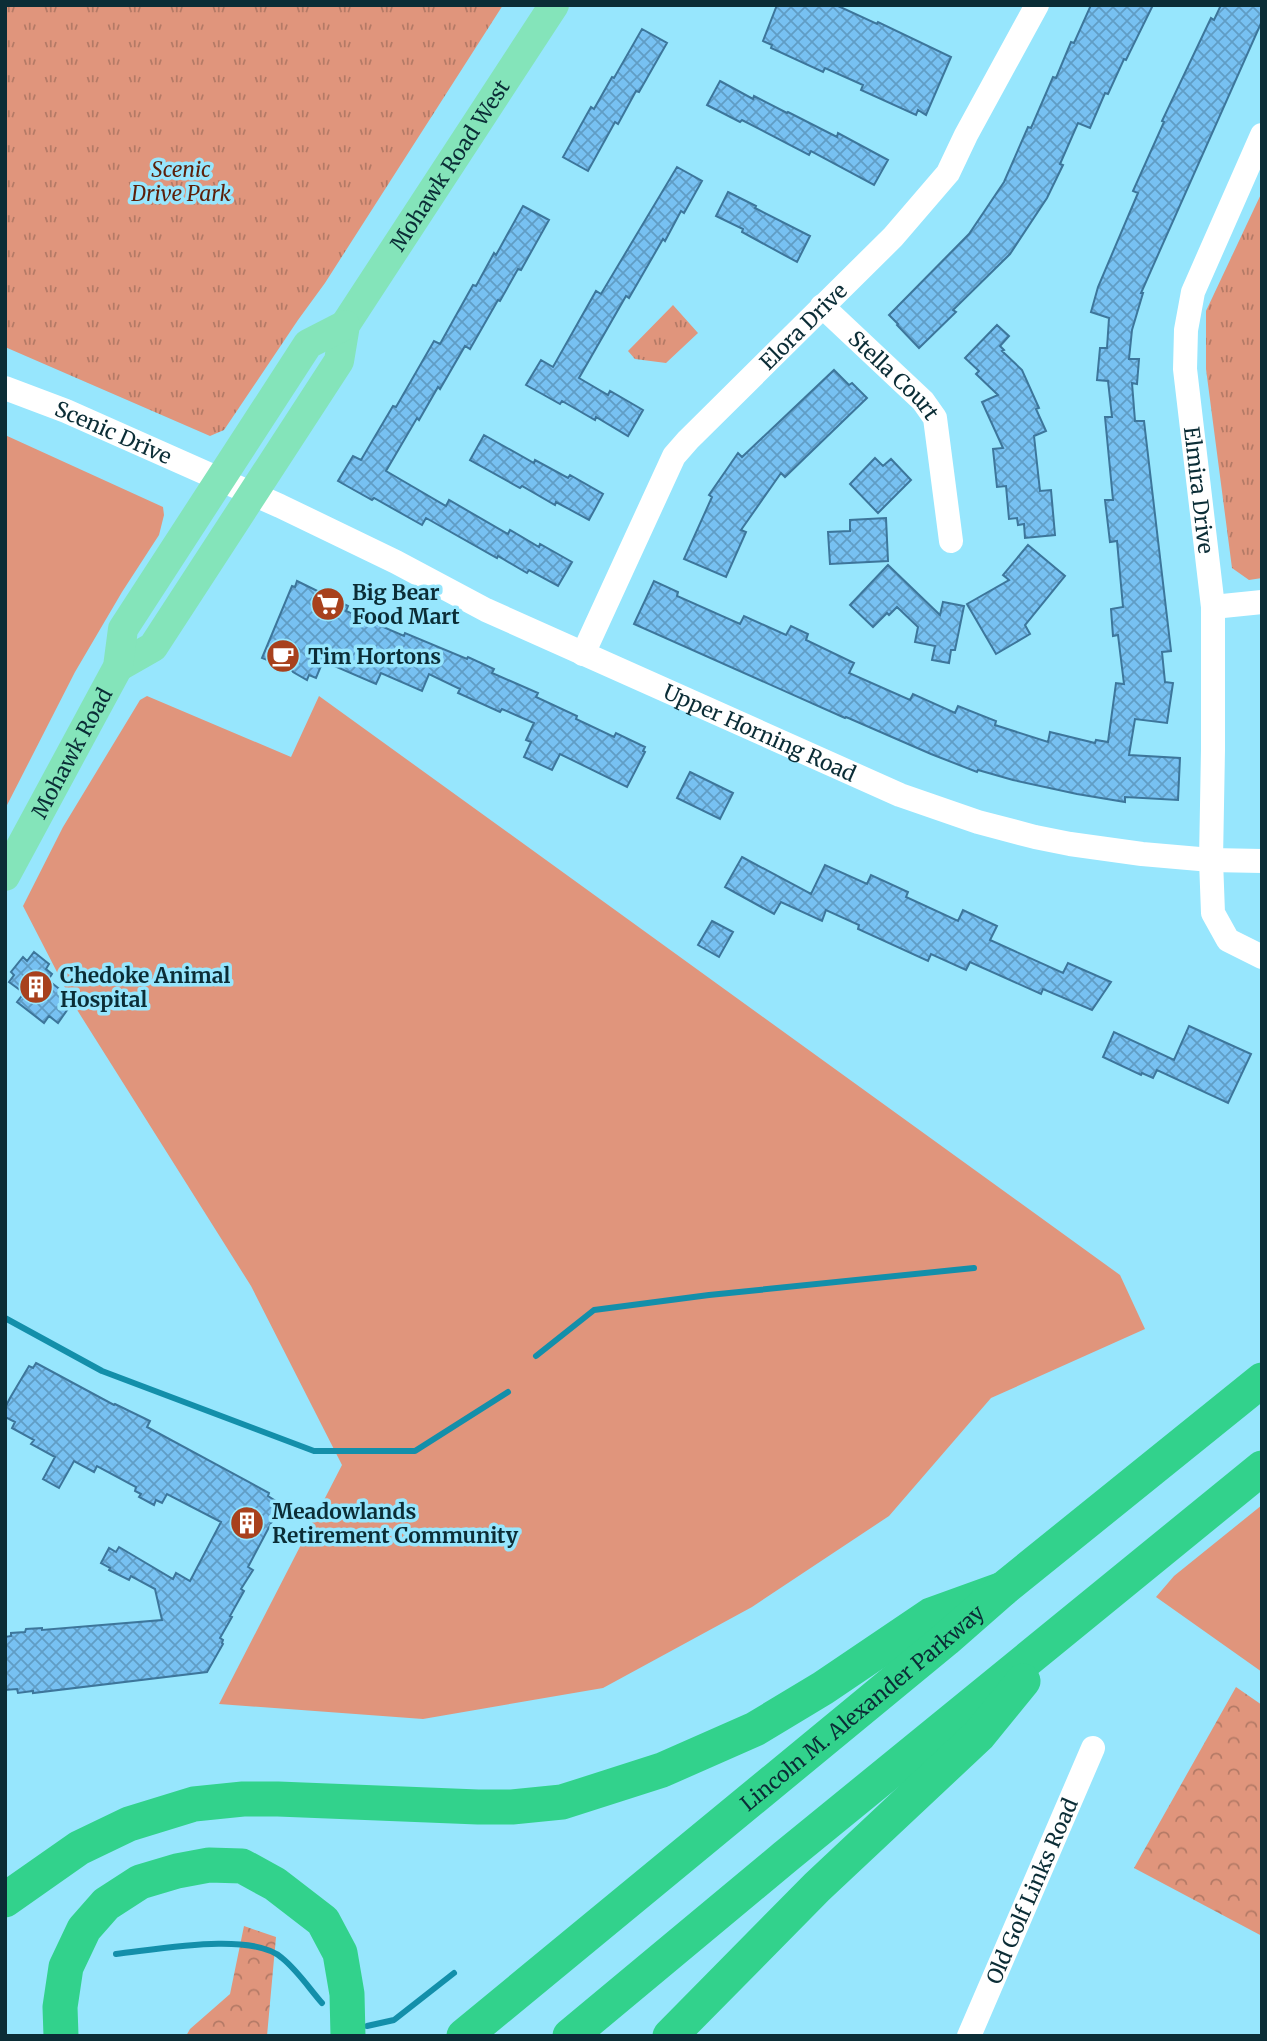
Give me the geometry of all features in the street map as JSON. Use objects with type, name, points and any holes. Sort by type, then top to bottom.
[{"type":"highway","name":"Lincoln M. Alexander Parkway","points":[[464,2036],[946,1639],[1003,1589],[1262,1380]]},
{"type":"highway","points":[[570,2036],[1262,1468]]},
{"type":"highway","points":[[5,1900],[79,1848],[129,1824],[194,1804],[243,1799],[478,1807],[562,1802],[662,1770],[755,1729],[823,1688],[931,1615],[1003,1589]]},
{"type":"highway","points":[[670,2036],[817,1887],[979,1735],[1072,1622]]},
{"type":"highway","points":[[61,2036],[60,2007],[66,1967],[84,1928],[106,1903],[139,1882],[209,1865],[242,1866],[275,1884],[323,1921],[341,1953],[347,1994],[348,2036]]},
{"type":"main road","name":"Mohawk Road West","points":[[252,494],[339,361],[345,326],[554,5]]},
{"type":"main road","points":[[219,480],[308,344],[345,326]]},
{"type":"main road","name":"Mohawk Road","points":[[5,876],[118,667],[123,629],[219,480]]},
{"type":"main road","name":"Mohawk Road","points":[[118,667],[153,647],[252,494]]},
{"type":"street","name":"Elora Drive","points":[[583,654],[674,456],[893,237],[948,173],[965,135],[1037,5]]},
{"type":"street","name":"Elmira Drive","points":[[1211,860],[1213,607],[1185,369],[1186,330],[1199,275],[1262,135]]},
{"type":"street","name":"Stella Court","points":[[822,306],[923,401],[935,418],[951,541]]},
{"type":"street","name":"Scenic Drive","points":[[5,388],[66,411],[219,480]]},
{"type":"street","name":"Upper Horning Road","points":[[219,480],[396,562],[486,610],[900,795],[978,822],[1080,846],[1211,860],[1262,861]]},
{"type":"street","points":[[1213,607],[1262,602]]},
{"type":"street","points":[[1211,860],[1213,913],[1228,940],[1262,957]]},
{"type":"street","name":"Old Golf Links Road","points":[[969,2036],[1093,1748]]},
{"type":"green space","name":"Scenic Drive Park","points":[[5,5],[503,5],[325,283],[224,430],[210,436],[5,347]]},
{"type":"green space","points":[[1262,192],[1262,578],[1249,580],[1232,568],[1206,369],[1206,311]]},
{"type":"green space","points":[[673,305],[698,333],[666,363],[635,359],[628,351]]},
{"type":"green space","points":[[5,435],[163,507],[164,515],[159,535],[75,672],[5,809]]},
{"type":"green space","points":[[147,696],[291,757],[319,696],[1120,1275],[1145,1329],[991,1398],[889,1516],[752,1607],[603,1688],[423,1719],[219,1704],[342,1465],[251,1286],[74,1005],[23,906],[63,827],[140,700]]},
{"type":"green space","points":[[1262,1505],[1262,1672],[1156,1597],[1174,1576]]},
{"type":"green space","points":[[1236,1687],[1262,1705],[1262,1936],[1134,1868]]},
{"type":"green space","points":[[244,1926],[276,1937],[267,2036],[186,2036],[190,2029],[230,1994]]},
{"type":"building","points":[[777,5],[836,5],[951,57],[926,115],[918,110],[916,115],[861,90],[863,85],[825,68],[823,72],[771,48],[772,45],[763,41]]},
{"type":"building","points":[[1091,5],[1153,5],[1108,94],[1105,93],[1090,128],[1078,123],[1060,164],[1063,165],[1047,198],[1010,254],[919,348],[889,315],[969,234],[1004,182],[1028,127],[1031,128],[1053,77],[1056,78]]},
{"type":"building","points":[[1221,5],[1262,5],[1262,21],[1141,293],[1132,330],[1129,359],[1139,359],[1137,384],[1132,383],[1135,421],[1144,421],[1171,651],[1162,652],[1165,682],[1173,683],[1167,723],[1135,719],[1129,755],[1180,758],[1178,800],[1125,797],[1125,802],[1077,794],[978,770],[977,772],[845,718],[634,624],[654,581],[678,592],[677,596],[740,624],[744,616],[786,635],[791,626],[808,634],[806,640],[854,663],[849,673],[910,700],[913,694],[955,713],[958,706],[996,721],[995,725],[1048,742],[1050,732],[1095,743],[1096,740],[1108,742],[1116,683],[1124,684],[1118,635],[1113,636],[1111,609],[1123,607],[1117,541],[1110,542],[1105,500],[1113,500],[1105,417],[1112,417],[1108,381],[1097,380],[1100,348],[1107,348],[1109,318],[1091,312],[1098,287],[1138,193],[1133,191],[1164,122],[1162,121],[1211,18],[1214,20]]},
{"type":"building","points":[[642,29],[667,43],[618,124],[615,122],[588,171],[563,157],[591,107],[594,109]]},
{"type":"building","points":[[720,81],[837,137],[838,133],[888,160],[874,185],[811,151],[809,155],[707,105]]},
{"type":"building","points":[[677,167],[702,181],[684,213],[681,211],[665,241],[663,239],[629,298],[626,296],[579,378],[608,395],[610,391],[643,410],[628,436],[596,417],[595,420],[526,385],[541,360],[553,367],[596,291],[601,294]]},
{"type":"building","points":[[728,192],[810,236],[797,262],[716,216]]},
{"type":"building","points":[[523,206],[549,220],[521,270],[518,269],[470,349],[465,346],[440,389],[438,387],[419,420],[417,418],[386,471],[446,506],[449,500],[508,534],[510,530],[572,562],[558,586],[529,570],[527,573],[498,556],[497,558],[426,518],[422,525],[338,481],[353,456],[361,460],[393,406],[396,407],[434,341],[440,344],[473,285],[476,286],[494,253],[496,255]]},
{"type":"building","points":[[997,325],[1009,336],[1000,346],[1004,350],[1002,351],[1022,370],[1046,431],[1034,436],[1040,491],[1051,490],[1055,535],[1025,538],[1024,524],[1018,525],[1017,518],[1009,519],[1006,486],[997,487],[993,449],[1003,448],[982,402],[998,395],[976,374],[979,371],[965,358]]},
{"type":"building","points":[[834,370],[867,398],[785,477],[781,473],[741,530],[746,532],[726,577],[684,559],[712,497],[709,495],[738,453],[742,457]]},
{"type":"building","points":[[484,435],[534,463],[535,460],[568,478],[570,475],[603,494],[589,520],[522,486],[520,488],[470,460]]},
{"type":"building","points":[[875,458],[883,466],[891,459],[911,480],[878,513],[850,484]]},
{"type":"building","points":[[886,518],[888,561],[830,564],[828,532],[850,531],[850,520]]},
{"type":"building","points":[[1028,545],[1065,576],[1025,625],[1030,634],[996,654],[967,604],[1009,580],[1003,575]]},
{"type":"building","points":[[888,565],[940,615],[943,602],[964,606],[955,650],[951,650],[949,663],[932,660],[935,646],[915,642],[918,627],[897,607],[873,627],[850,605]]},
{"type":"building","points":[[297,581],[348,606],[346,611],[404,636],[405,633],[467,659],[468,657],[494,669],[492,673],[538,693],[536,697],[577,716],[576,719],[614,737],[616,733],[645,747],[627,787],[560,754],[552,770],[524,757],[531,742],[526,740],[534,723],[502,709],[500,712],[458,693],[460,689],[429,674],[422,691],[381,673],[376,684],[323,661],[316,678],[309,675],[307,680],[291,669],[262,658],[292,586],[295,587]]},
{"type":"building","points":[[690,772],[733,793],[720,819],[677,798]]},
{"type":"building","points":[[742,857],[811,894],[825,865],[867,884],[871,875],[908,892],[906,897],[958,921],[963,910],[997,926],[990,940],[1063,973],[1068,963],[1111,982],[1092,1010],[1043,989],[1041,994],[970,962],[966,970],[931,954],[928,961],[858,929],[859,925],[826,910],[822,921],[781,902],[774,914],[725,887]]},
{"type":"building","points":[[712,921],[733,932],[719,957],[698,945]]},
{"type":"building","name":"Chedoke Animal Hospital","points":[[34,952],[49,964],[46,969],[52,974],[48,980],[67,995],[62,1000],[70,1006],[58,1023],[49,1016],[44,1023],[17,1002],[24,993],[9,982],[14,975],[11,972],[23,957],[27,961]]},
{"type":"building","points":[[1189,1026],[1251,1054],[1228,1103],[1157,1070],[1153,1078],[1103,1057],[1114,1032],[1174,1060]]},
{"type":"building","name":"Meadowlands Retirement Community","points":[[36,1363],[150,1421],[147,1427],[269,1493],[268,1496],[279,1503],[248,1567],[253,1570],[241,1589],[244,1591],[220,1638],[223,1644],[207,1672],[33,1693],[18,1693],[17,1689],[5,1690],[5,1637],[11,1636],[11,1633],[25,1632],[26,1629],[162,1620],[155,1589],[131,1576],[129,1580],[101,1563],[109,1548],[116,1552],[119,1547],[173,1579],[176,1573],[190,1581],[221,1522],[167,1494],[162,1503],[156,1500],[154,1505],[139,1497],[141,1494],[135,1491],[136,1487],[97,1466],[94,1472],[74,1461],[59,1488],[43,1479],[55,1457],[31,1444],[34,1440],[12,1428],[15,1422],[5,1417],[5,1408],[10,1398],[29,1366],[33,1368]]},
{"type":"waterway","points":[[536,1356],[594,1310],[709,1295],[974,1268]]},
{"type":"waterway","points":[[5,1318],[102,1371],[314,1451],[415,1451],[508,1392]]},
{"type":"waterway","points":[[116,1954],[202,1944],[249,1945],[268,1950],[282,1958],[322,2003]]},
{"type":"waterway","points":[[367,2026],[394,2020],[454,1973]]},
{"type":"place","name":"Big Bear Food Mart","points":[[328,604]]},
{"type":"place","name":"Tim Hortons","points":[[283,656]]},
{"type":"place","name":"Chedoke Animal Hospital","points":[[36,987]]},
{"type":"place","name":"Meadowlands Retirement Community","points":[[247,1523]]}]
